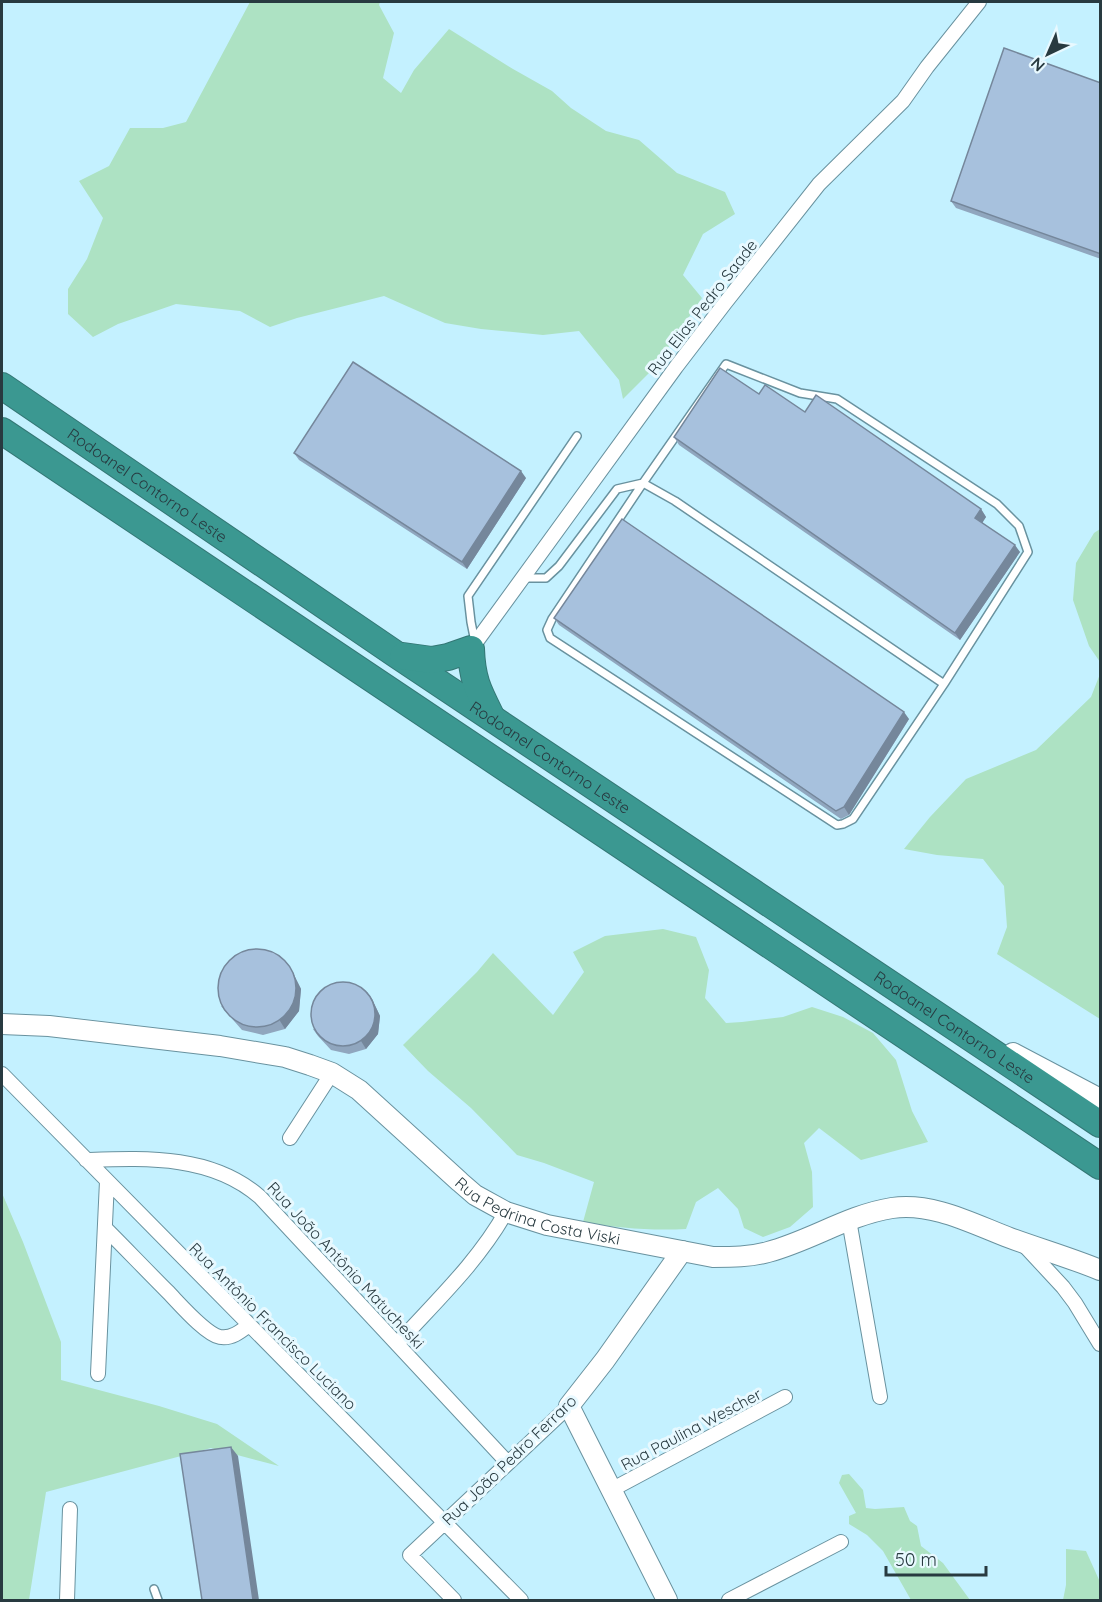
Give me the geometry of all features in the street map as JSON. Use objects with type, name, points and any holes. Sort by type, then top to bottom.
[{"type":"highway","name":"Rodoanel Contorno Leste","points":[[2,386],[397,655],[1101,1124]]},
{"type":"highway","name":"Rodoanel Contorno Leste","points":[[2,431],[1101,1166]]},
{"type":"highway","points":[[397,655],[432,660],[448,657],[473,646],[471,668],[476,686],[493,719]]},
{"type":"street","name":"Rua Elias Pedro Saade","points":[[473,646],[676,367],[746,276],[819,184],[903,101],[979,2]]},
{"type":"street","points":[[920,1003],[1101,1099]]},
{"type":"street","name":"Rua Pedrina Costa Viski","points":[[2,1024],[49,1026],[231,1048],[285,1057],[332,1073],[366,1096],[468,1189],[506,1212],[548,1225],[713,1257],[752,1256],[877,1211],[911,1206],[946,1213],[1101,1270]]},
{"type":"street","points":[[290,1138],[332,1073]]},
{"type":"street","name":"Rua Antônio Francisco Luciano","points":[[2,1074],[521,1600]]},
{"type":"street","name":"Rua João Antônio Matucheski","points":[[86,1160],[136,1158],[184,1163],[214,1171],[240,1182],[260,1197],[508,1463]]},
{"type":"street","points":[[98,1374],[107,1181]]},
{"type":"street","points":[[397,1344],[471,1262],[498,1227],[506,1212]]},
{"type":"street","points":[[849,1220],[880,1397]]},
{"type":"street","points":[[105,1228],[195,1319],[214,1335],[230,1336],[239,1333],[249,1325]]},
{"type":"street","points":[[1020,1241],[1063,1287],[1101,1344]]},
{"type":"street","name":"Rua João Pedro Ferraro","points":[[454,1600],[410,1555],[569,1406],[605,1360],[682,1251]]},
{"type":"street","name":"Rua Paulina Wescher","points":[[611,1490],[785,1397]]},
{"type":"street","points":[[569,1406],[668,1600]]},
{"type":"street","points":[[67,1600],[70,1509]]},
{"type":"street","points":[[729,1600],[841,1542]]},
{"type":"lane","points":[[726,364],[800,393],[837,399],[997,504],[1019,526],[1028,552],[944,684],[853,819],[837,825],[550,638],[547,630],[552,619],[643,483],[726,364]]},
{"type":"lane","points":[[473,646],[468,596],[577,436]]},
{"type":"lane","points":[[521,578],[546,578],[559,566],[616,489],[643,483],[675,501],[944,684]]},
{"type":"lane","points":[[154,1589],[158,1600]]},
{"type":"green space","points":[[250,2],[380,2],[379,5],[394,33],[383,78],[401,93],[414,70],[449,29],[552,91],[571,108],[606,131],[639,140],[677,173],[725,192],[735,214],[703,234],[683,275],[702,298],[654,368],[623,399],[619,380],[579,331],[543,335],[445,323],[384,296],[270,327],[240,311],[176,304],[118,324],[93,337],[68,314],[68,289],[87,259],[103,218],[79,181],[109,166],[130,128],[163,128],[186,122]]},
{"type":"green space","points":[[1100,529],[1100,662],[1089,646],[1073,600],[1076,563],[1094,533]]},
{"type":"green space","points":[[1100,674],[1100,1019],[997,954],[1007,927],[1004,886],[983,859],[937,855],[904,849],[966,779],[1036,750],[1091,697]]},
{"type":"green space","points":[[663,929],[696,937],[709,970],[705,998],[726,1023],[783,1017],[812,1007],[843,1017],[873,1033],[896,1060],[912,1111],[928,1142],[861,1160],[819,1128],[804,1143],[812,1172],[813,1207],[790,1227],[763,1237],[744,1228],[738,1209],[718,1188],[696,1202],[686,1229],[634,1229],[583,1222],[594,1182],[517,1155],[471,1108],[428,1071],[403,1045],[477,972],[493,953],[553,1015],[584,972],[573,952],[605,936]]},
{"type":"green space","points":[[2,1193],[61,1342],[61,1380],[217,1424],[279,1466],[211,1448],[46,1492],[29,1600],[2,1600]]},
{"type":"green space","points":[[849,1474],[863,1490],[866,1508],[904,1507],[910,1521],[917,1526],[921,1546],[943,1563],[970,1600],[911,1600],[883,1551],[867,1535],[849,1524],[849,1516],[856,1513],[839,1483],[842,1475]]},
{"type":"green space","points":[[1066,1549],[1086,1551],[1100,1582],[1100,1600],[1063,1600],[1066,1585]]},
{"type":"building","points":[[1004,48],[1101,83],[1101,254],[951,201]]},
{"type":"building","points":[[353,362],[521,471],[462,562],[294,453]]},
{"type":"building","points":[[720,368],[759,394],[765,385],[805,412],[816,395],[981,509],[975,518],[1015,545],[955,633],[674,437]]},
{"type":"building","points":[[622,519],[904,712],[844,807],[836,811],[554,618]]},
{"type":"building","points":[[257,949],[272,952],[284,961],[293,973],[296,988],[293,1003],[284,1015],[272,1024],[257,1027],[242,1024],[230,1015],[221,1003],[218,988],[221,973],[230,961],[242,952]]},
{"type":"building","points":[[343,982],[366,991],[375,1014],[366,1037],[343,1046],[320,1037],[311,1014],[320,991]]},
{"type":"building","points":[[231,1447],[253,1600],[202,1600],[180,1454]]}]
